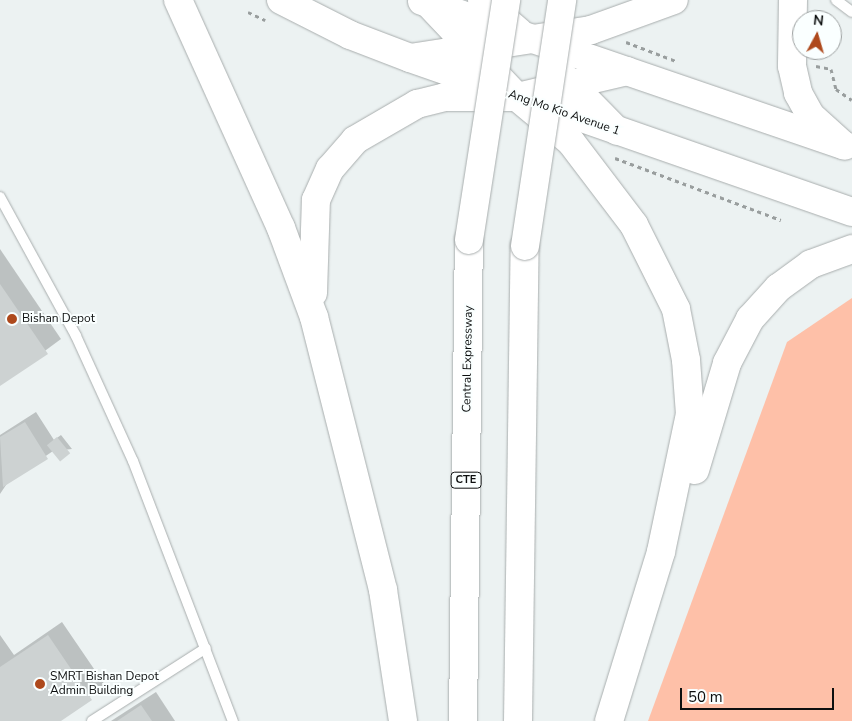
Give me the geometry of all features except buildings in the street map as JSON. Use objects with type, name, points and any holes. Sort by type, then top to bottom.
[{"type":"main road","points":[[178,0],[281,228],[314,317],[383,590],[403,721]]},
{"type":"main road","name":"Ang Mo Kio Avenue 1","points":[[281,0],[350,35],[517,97],[614,144],[852,212]]},
{"type":"main road","points":[[482,0],[526,39],[571,84],[614,144]]},
{"type":"main road","name":"Central Expressway","points":[[463,721],[469,240],[506,0]]},
{"type":"main road","points":[[518,721],[525,246],[562,0]]},
{"type":"main road","points":[[410,58],[591,30],[674,0]]},
{"type":"main road","points":[[793,0],[792,66],[798,93],[811,116],[848,147]]},
{"type":"main road","points":[[425,2],[526,39],[627,71],[848,147]]},
{"type":"main road","points":[[425,2],[517,97],[571,142],[606,185],[634,225],[676,309],[686,360],[690,414],[661,552],[609,721]]},
{"type":"main road","points":[[314,317],[311,227],[316,200],[330,169],[355,140],[426,101],[445,96],[517,97],[627,71]]},
{"type":"main road","points":[[661,552],[693,477],[727,363],[750,319],[778,288],[811,264],[852,249]]},
{"type":"lane","points":[[836,0],[852,12]]},
{"type":"lane","points":[[0,197],[76,336],[137,470],[233,721]]},
{"type":"lane","points":[[92,721],[206,648]]},
{"type":"path","points":[[620,41],[685,64]]},
{"type":"path","points":[[811,67],[831,69],[836,89],[852,100]]},
{"type":"path","points":[[614,144],[781,220]]},
{"type":"shaded area","points":[[852,298],[852,721],[648,721],[787,342]]},
{"type":"place","name":"Bishan Depot","points":[[12,319]]},
{"type":"place","name":"SMRT Bishan Depot Admin Building","points":[[40,684]]}]
